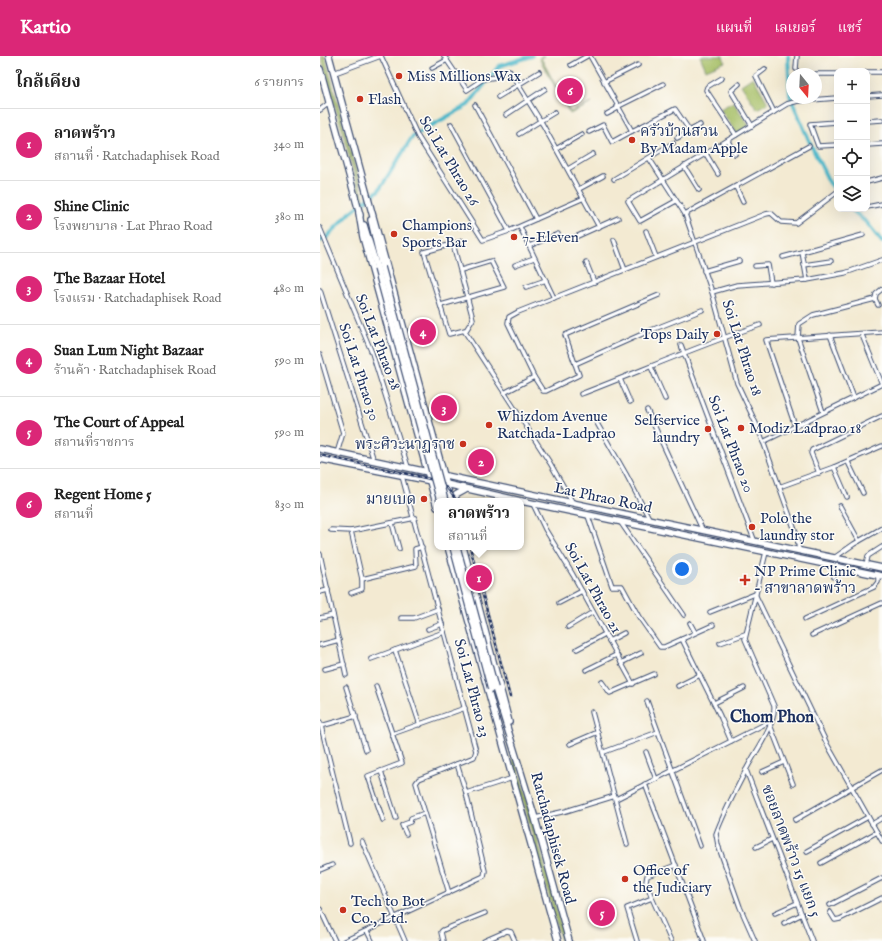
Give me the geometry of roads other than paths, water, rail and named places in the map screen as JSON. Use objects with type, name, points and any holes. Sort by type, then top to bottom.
[{"type":"main road","points":[[330,56],[370,208],[381,239],[412,359],[452,498]]},
{"type":"main road","points":[[320,69],[322,82],[357,203],[363,237],[435,498]]},
{"type":"main road","points":[[370,208],[379,268],[439,498]]},
{"type":"main road","points":[[359,211],[379,268],[444,498]]},
{"type":"main road","points":[[398,362],[405,366],[410,364],[412,359]]},
{"type":"main road","points":[[409,402],[415,405],[421,402],[423,398]]},
{"type":"main road","name":"Lat Phrao Road","points":[[320,449],[428,471],[650,521],[882,568]]},
{"type":"main road","name":"Lat Phrao Road","points":[[320,459],[402,476],[430,480],[467,490],[506,498]]},
{"type":"main road","points":[[455,498],[460,492],[467,490]]},
{"type":"main road","name":"Lat Phrao Road","points":[[524,502],[880,576]]},
{"type":"main road","points":[[753,550],[755,543]]},
{"type":"main road","points":[[766,552],[768,545]]},
{"type":"main road","name":"Ratchadaphisek Road","points":[[449,550],[558,941]]},
{"type":"main road","name":"Ratchadaphisek Road","points":[[453,550],[493,688],[513,742]]},
{"type":"main road","name":"Ratchadaphisek Road","points":[[459,550],[493,688],[504,745]]},
{"type":"main road","name":"Ratchadaphisek Road","points":[[464,550],[513,742],[569,941]]},
{"type":"main road","points":[[453,566],[456,561],[462,559],[467,565]]},
{"type":"main road","points":[[463,600],[466,593],[472,592],[476,595]]},
{"type":"street","points":[[334,73],[381,56]]},
{"type":"street","name":"Soi Lat Phrao 26","points":[[381,56],[415,132],[483,240],[508,231],[584,198]]},
{"type":"street","points":[[571,65],[589,56],[632,131]]},
{"type":"street","points":[[796,68],[797,56]]},
{"type":"street","points":[[432,68],[446,58],[467,90],[487,78],[495,77],[508,70],[528,100],[568,169],[599,227]]},
{"type":"street","points":[[604,82],[638,65]]},
{"type":"street","points":[[765,69],[756,76],[774,112]]},
{"type":"street","points":[[498,98],[540,72]]},
{"type":"street","points":[[870,72],[882,72]]},
{"type":"street","points":[[822,74],[834,74]]},
{"type":"street","points":[[722,78],[706,90],[736,135]]},
{"type":"street","points":[[607,114],[662,84]]},
{"type":"street","points":[[739,84],[731,91],[752,126]]},
{"type":"street","points":[[506,115],[546,89]]},
{"type":"street","points":[[870,96],[882,95]]},
{"type":"street","points":[[822,98],[834,98]]},
{"type":"street","points":[[320,110],[329,103]]},
{"type":"street","points":[[676,201],[640,221],[628,200],[788,104]]},
{"type":"street","points":[[475,105],[536,219]]},
{"type":"street","points":[[589,132],[603,125],[612,142],[675,109],[690,132]]},
{"type":"street","points":[[519,134],[555,112]]},
{"type":"street","points":[[870,121],[882,120]]},
{"type":"street","points":[[834,122],[811,123],[818,146],[834,146]]},
{"type":"street","points":[[451,124],[508,231]]},
{"type":"street","points":[[677,138],[700,125]]},
{"type":"street","points":[[556,149],[582,134]]},
{"type":"street","points":[[728,141],[735,154]]},
{"type":"street","points":[[614,179],[673,143]]},
{"type":"street","points":[[870,144],[882,144]]},
{"type":"street","points":[[684,214],[809,146]]},
{"type":"street","points":[[568,169],[593,154]]},
{"type":"street","points":[[706,154],[718,174]]},
{"type":"street","name":"Soi Lat Phrao 18","points":[[649,158],[684,214],[712,292],[723,337],[737,383],[763,442],[797,536],[799,551]]},
{"type":"street","points":[[684,166],[699,190]]},
{"type":"street","points":[[579,189],[603,176]]},
{"type":"street","points":[[870,181],[882,178]]},
{"type":"street","points":[[736,187],[743,202]]},
{"type":"street","points":[[659,295],[565,335],[579,374],[578,376],[546,391],[543,391],[534,377],[508,320],[518,312],[770,213],[781,222],[796,223],[834,194]]},
{"type":"street","points":[[870,207],[882,204]]},
{"type":"street","points":[[571,239],[618,218]]},
{"type":"street","points":[[520,226],[554,298]]},
{"type":"street","name":"Soi Lat Phrao 28","points":[[320,228],[372,353],[408,467]]},
{"type":"street","points":[[646,231],[656,257]]},
{"type":"street","points":[[529,246],[558,234]]},
{"type":"street","points":[[783,256],[863,235]]},
{"type":"street","points":[[614,240],[625,270]]},
{"type":"street","points":[[453,244],[461,270],[473,321],[465,330],[449,334],[424,252],[453,244],[464,241]]},
{"type":"street","points":[[802,252],[807,280]]},
{"type":"street","points":[[515,265],[534,258]]},
{"type":"street","points":[[712,292],[737,285],[807,280],[845,273],[882,260]]},
{"type":"street","points":[[441,305],[504,287],[491,261],[461,270]]},
{"type":"street","points":[[704,271],[739,261]]},
{"type":"street","points":[[804,266],[831,261]]},
{"type":"street","points":[[586,262],[594,282]]},
{"type":"street","points":[[755,266],[768,265],[771,283]]},
{"type":"street","points":[[526,287],[546,280]]},
{"type":"street","points":[[874,299],[876,294],[882,288]]},
{"type":"street","name":"Soi Lat Phrao 30","points":[[320,290],[374,460]]},
{"type":"street","points":[[874,299],[878,304]]},
{"type":"street","points":[[823,412],[798,338],[799,324],[810,316],[874,299]]},
{"type":"street","points":[[575,364],[649,330],[702,310]]},
{"type":"street","points":[[581,394],[652,367],[723,337],[760,325]]},
{"type":"street","points":[[465,330],[550,463],[573,504]]},
{"type":"street","points":[[795,426],[766,340],[830,335],[862,335],[882,332]]},
{"type":"street","points":[[830,335],[854,398]]},
{"type":"street","points":[[763,442],[882,384],[862,335]]},
{"type":"street","name":"Soi Lat Phrao 20","points":[[681,345],[755,543]]},
{"type":"street","points":[[320,355],[343,433],[337,453]]},
{"type":"street","points":[[652,367],[665,399]]},
{"type":"street","points":[[504,393],[534,377]]},
{"type":"street","points":[[620,379],[630,402]]},
{"type":"street","points":[[647,410],[703,532]]},
{"type":"street","points":[[820,473],[811,453],[812,450],[882,416]]},
{"type":"street","points":[[594,418],[626,474],[650,521]]},
{"type":"street","points":[[779,487],[848,462],[882,446]]},
{"type":"street","points":[[848,462],[863,493]]},
{"type":"street","points":[[834,467],[847,496]]},
{"type":"street","name":"Soi Lat Phrao 23","points":[[402,476],[476,751],[474,756],[419,780],[416,783],[449,894]]},
{"type":"street","name":"Soi Lat Phrao 21","points":[[533,504],[545,529],[582,591],[633,684]]},
{"type":"street","points":[[840,506],[859,541]]},
{"type":"street","points":[[588,516],[612,586],[622,586],[638,617],[660,647],[664,647],[713,625]]},
{"type":"street","points":[[331,530],[351,531],[414,518]]},
{"type":"street","points":[[392,523],[398,548]]},
{"type":"street","points":[[621,523],[684,615]]},
{"type":"street","points":[[834,558],[882,528]]},
{"type":"street","points":[[351,531],[362,579],[362,589],[352,593]]},
{"type":"street","points":[[362,579],[416,566],[415,549],[422,547]]},
{"type":"street","points":[[866,565],[868,556],[882,547]]},
{"type":"street","points":[[755,941],[740,907],[718,845],[716,834],[746,770],[771,723],[774,714],[774,706],[745,641],[745,634],[766,552]]},
{"type":"street","points":[[320,554],[321,565],[328,590],[346,675]]},
{"type":"street","points":[[834,577],[836,566]]},
{"type":"street","points":[[805,619],[874,587],[880,576]]},
{"type":"street","points":[[320,592],[328,590]]},
{"type":"street","points":[[559,603],[582,591]]},
{"type":"street","points":[[710,612],[755,594]]},
{"type":"street","points":[[755,594],[827,744],[882,841]]},
{"type":"street","points":[[812,635],[882,603]]},
{"type":"street","points":[[401,618],[414,618],[438,609]]},
{"type":"street","points":[[568,627],[593,612]]},
{"type":"street","points":[[320,618],[333,615]]},
{"type":"street","points":[[690,623],[696,632]]},
{"type":"street","points":[[428,629],[442,624]]},
{"type":"street","points":[[372,659],[444,632]]},
{"type":"street","points":[[609,641],[624,633]]},
{"type":"street","points":[[577,649],[605,634]]},
{"type":"street","points":[[720,643],[745,634]]},
{"type":"street","points":[[682,639],[721,717],[731,741]]},
{"type":"street","points":[[320,645],[339,640]]},
{"type":"street","points":[[395,650],[420,725]]},
{"type":"street","points":[[621,663],[641,653]]},
{"type":"street","points":[[586,670],[616,655]]},
{"type":"street","points":[[325,669],[344,664]]},
{"type":"street","points":[[602,682],[610,693],[654,674]]},
{"type":"street","points":[[678,686],[700,675]]},
{"type":"street","points":[[376,686],[402,763],[368,776],[383,820]]},
{"type":"street","points":[[346,688],[366,750]]},
{"type":"street","points":[[714,703],[744,688]]},
{"type":"street","points":[[647,701],[700,846]]},
{"type":"street","points":[[392,734],[465,708]]},
{"type":"street","points":[[592,712],[616,797],[627,844]]},
{"type":"street","points":[[350,843],[320,724],[356,716]]},
{"type":"street","points":[[535,818],[616,797],[771,723]]},
{"type":"street","points":[[771,723],[793,784]]},
{"type":"street","points":[[570,744],[598,732]]},
{"type":"street","points":[[604,752],[658,732]]},
{"type":"street","points":[[646,752],[656,779]]},
{"type":"street","points":[[762,772],[784,762]]},
{"type":"street","points":[[344,941],[449,894],[485,874],[466,793],[457,764]]},
{"type":"street","name":"ซอยลาดพร้าว 15 แยก 5","points":[[746,770],[812,941]]},
{"type":"street","points":[[795,820],[882,770]]},
{"type":"street","points":[[381,771],[396,818]]},
{"type":"street","points":[[466,793],[513,778]]},
{"type":"street","points":[[644,784],[704,941]]},
{"type":"street","points":[[406,834],[402,825],[410,822],[411,818],[425,813]]},
{"type":"street","points":[[806,851],[868,817]]},
{"type":"street","points":[[872,824],[882,818]]},
{"type":"street","points":[[821,863],[877,832]]},
{"type":"street","points":[[756,847],[772,839]]},
{"type":"street","points":[[362,841],[405,941]]},
{"type":"street","points":[[320,870],[332,865]]},
{"type":"street","points":[[671,941],[646,882],[647,876],[676,865]]},
{"type":"street","points":[[830,905],[882,878]]},
{"type":"street","points":[[637,941],[627,908],[652,898]]},
{"type":"street","points":[[830,912],[835,920],[840,919],[882,898]]},
{"type":"street","points":[[774,913],[797,903]]},
{"type":"street","points":[[320,909],[335,941]]},
{"type":"street","points":[[443,941],[440,932],[485,913]]},
{"type":"street","points":[[784,923],[802,914]]},
{"type":"street","points":[[367,931],[372,941]]},
{"type":"street","points":[[484,941],[509,931],[514,941]]},
{"type":"waterway","points":[[320,241],[327,237],[350,213],[379,190],[413,136],[468,105],[499,66],[532,56]]},
{"type":"waterway","points":[[788,56],[790,96],[811,145],[829,182],[834,188]]},
{"type":"waterway","points":[[854,212],[867,223],[882,242]]},
{"type":"railway","points":[[320,455],[430,479],[447,488],[455,498]]},
{"type":"railway","points":[[471,550],[510,697]]},
{"type":"place","name":"Miss Millions Wax","points":[[399,76]]},
{"type":"place","name":"Regent Home 5","points":[[570,91]]},
{"type":"place","name":"Flash","points":[[360,99]]},
{"type":"place","name":"ครัวบ้านสวน By Madam Apple","points":[[632,140]]},
{"type":"place","name":"Champions Sports Bar","points":[[394,234]]},
{"type":"place","name":"7-Eleven","points":[[514,237]]},
{"type":"place","name":"Suan Lum Night Bazaar","points":[[423,332]]},
{"type":"place","name":"Tops Daily","points":[[717,334]]},
{"type":"place","name":"The Bazaar Hotel","points":[[444,408]]},
{"type":"place","name":"Whizdom Avenue Ratchada-Ladprao","points":[[489,425]]},
{"type":"place","name":"Modiz Ladprao 18","points":[[741,428]]},
{"type":"place","name":"Selfservice laundry","points":[[708,429]]},
{"type":"place","name":"พระศิวะนาฏราช","points":[[463,444]]},
{"type":"place","name":"Shine Clinic","points":[[481,462]]},
{"type":"place","name":"มายเบด","points":[[424,499]]},
{"type":"place","name":"Polo the laundry stor","points":[[752,527]]},
{"type":"place","name":"ลาดพร้าว","points":[[479,578]]},
{"type":"place","name":"NP Prime Clinic - สาขาลาดพร้าว","points":[[745,580]]},
{"type":"place","name":"Office of the Judiciary","points":[[625,879]]},
{"type":"place","name":"Tech to Bot Co., Ltd.","points":[[343,910]]},
{"type":"place","name":"The Court of Appeal","points":[[602,913]]},
{"type":"district","name":"Chom Phon","points":[[772,717]]}]
